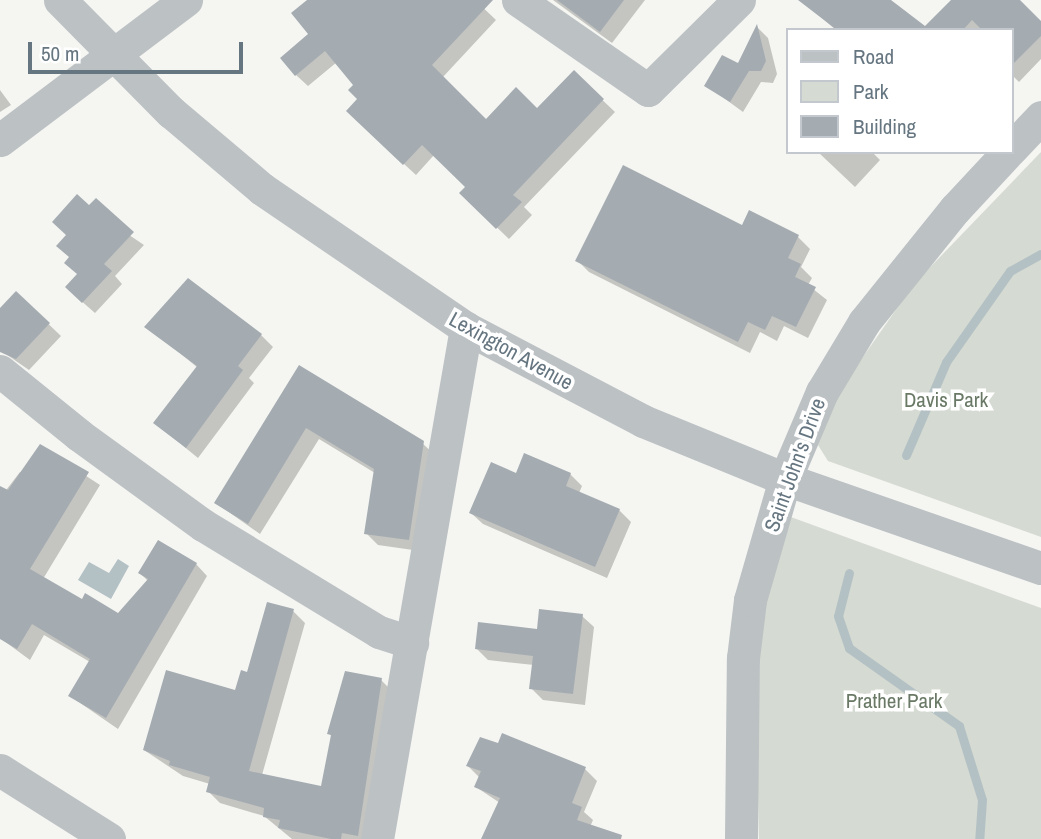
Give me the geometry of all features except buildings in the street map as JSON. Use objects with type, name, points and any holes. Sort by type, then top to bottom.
[{"type":"street","name":"Lexington Avenue","points":[[60,0],[113,55],[262,189],[466,328],[643,421],[785,479],[1041,568]]},
{"type":"street","points":[[0,140],[186,0]]},
{"type":"street","points":[[518,0],[648,90],[738,0]]},
{"type":"street","name":"Saint John's Drive","points":[[1013,148],[1041,117]]},
{"type":"street","name":"Saint John's Drive","points":[[741,839],[747,623],[785,479],[822,391],[863,322],[955,209],[1007,154]]},
{"type":"street","points":[[377,839],[466,328]]},
{"type":"street","points":[[0,371],[79,435],[203,525],[379,632],[412,643]]},
{"type":"street","points":[[0,770],[109,839]]},
{"type":"green space","name":"Davis Park","points":[[1041,152],[1041,537],[828,461],[818,445],[835,397],[914,284]]},
{"type":"green space","name":"Prather Park","points":[[788,516],[1041,608],[1041,839],[759,839],[756,698],[762,601]]},
{"type":"shaded area","points":[[118,559],[129,566],[111,599],[78,580],[89,562],[109,573]]},
{"type":"waterway","points":[[906,455],[946,362],[1010,271],[1041,254]]},
{"type":"waterway","points":[[849,573],[838,616],[849,648],[959,726],[982,800],[979,839]]}]
